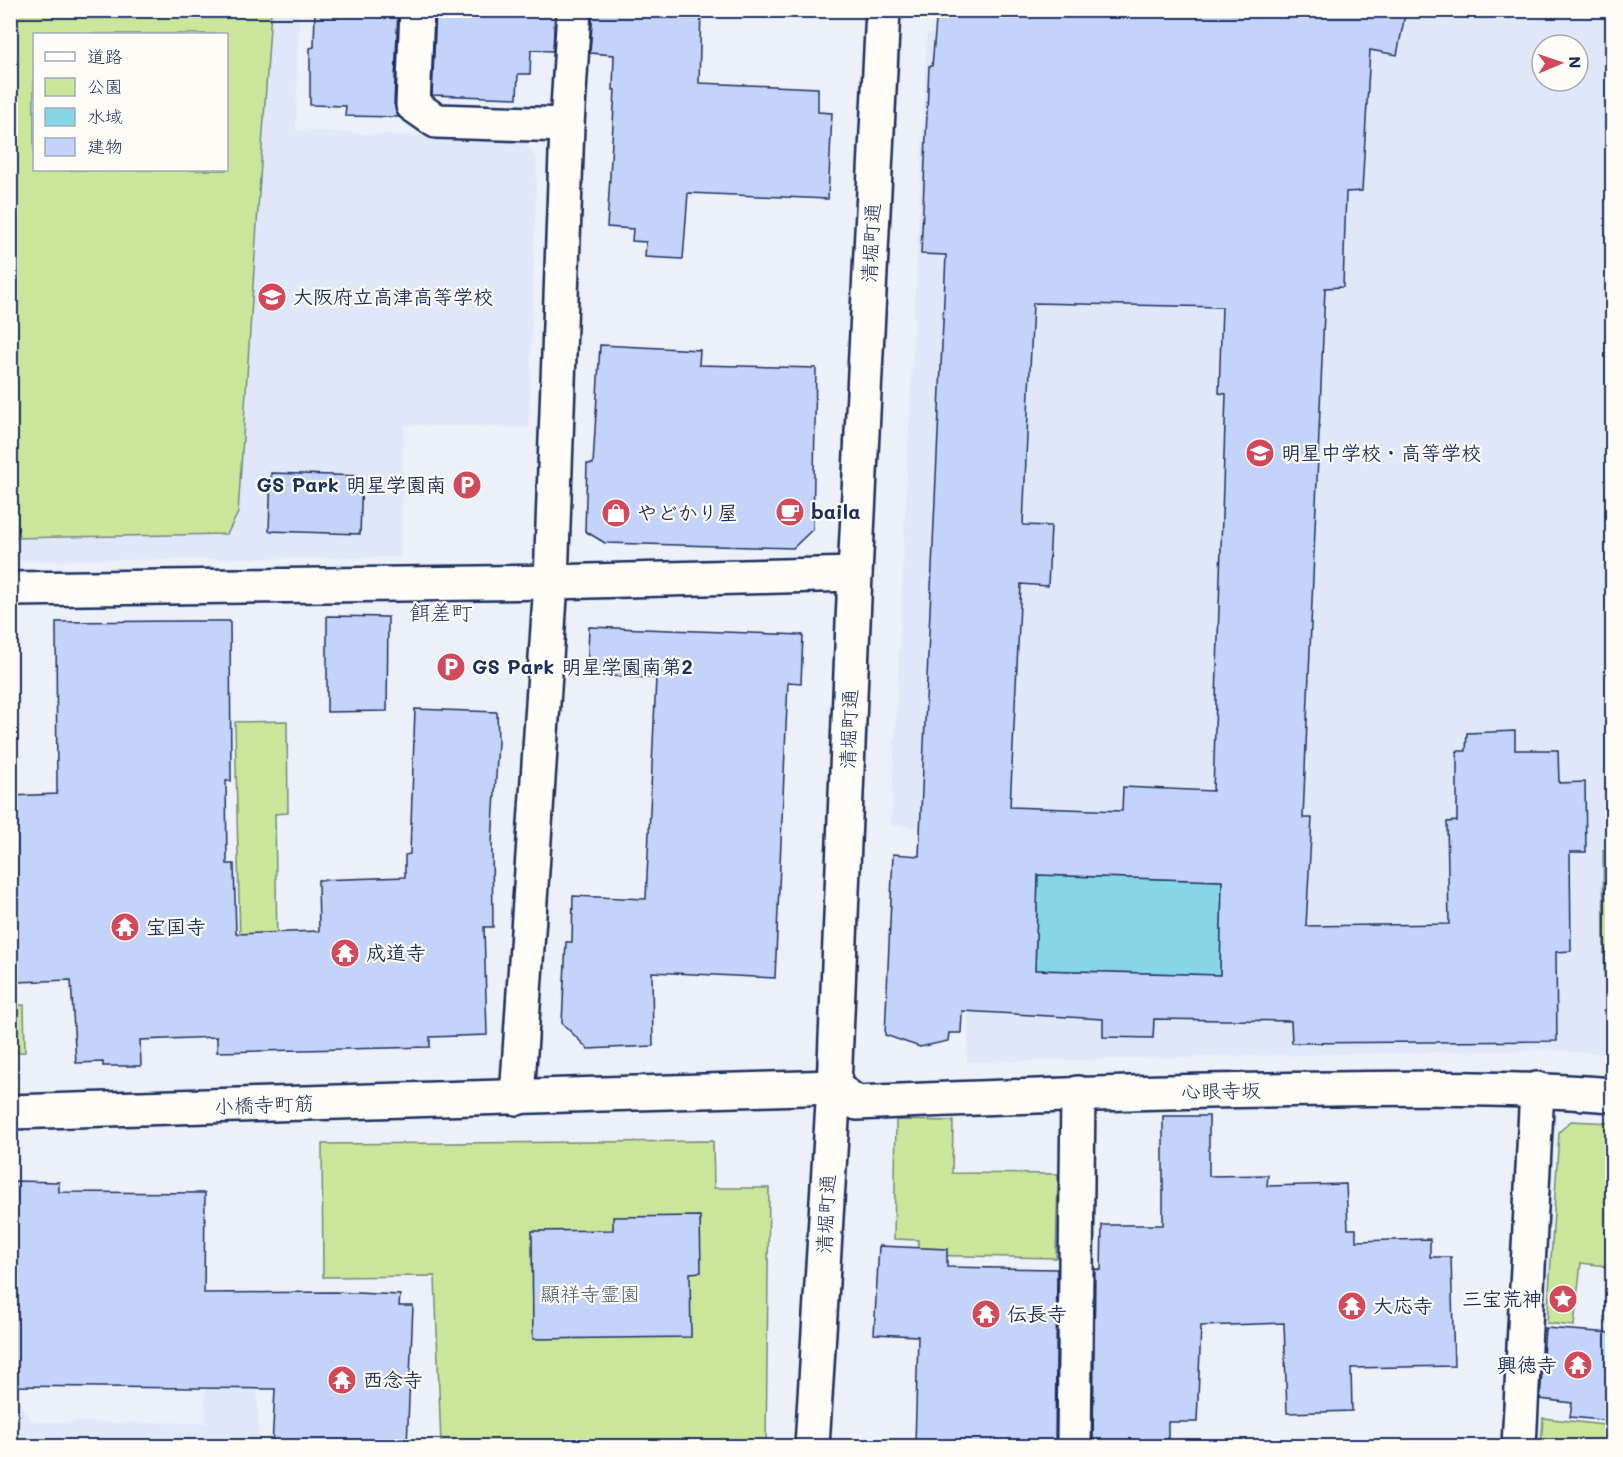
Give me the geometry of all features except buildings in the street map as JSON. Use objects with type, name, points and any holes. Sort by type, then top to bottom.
[{"type":"street","points":[[417,10],[413,105],[436,121],[567,125]]},
{"type":"street","points":[[517,1098],[550,582],[567,125],[574,10]]},
{"type":"street","name":"清堀町通","points":[[813,1446],[834,1087],[855,574],[883,10]]},
{"type":"street","points":[[10,589],[550,582],[855,574]]},
{"type":"street","name":"心眼寺坂","points":[[834,1087],[857,1102],[1078,1094],[1429,1087],[1537,1089],[1612,1095]]},
{"type":"street","name":"小橋寺町筋","points":[[10,1112],[834,1087]]},
{"type":"street","points":[[1519,1446],[1537,1089]]},
{"type":"street","points":[[1074,1446],[1078,1094]]},
{"type":"shaded area","name":"大阪府立高津高等学校","points":[[10,11],[299,11],[296,130],[523,141],[537,158],[529,428],[404,425],[401,557],[11,561]]},
{"type":"shaded area","name":"明星中学校・高等学校","points":[[1213,11],[1612,11],[1612,1054],[1545,1050],[967,1062],[973,830],[891,825],[927,34],[1210,47]]},
{"type":"shaded area","points":[[257,1375],[259,1446],[11,1446],[10,1391],[32,1422],[206,1423],[205,1376]]},
{"type":"green space","points":[[10,11],[271,11],[238,513],[227,534],[11,538]]},
{"type":"green space","points":[[287,721],[288,813],[275,814],[277,944],[240,944],[235,722]]},
{"type":"green space","points":[[1603,850],[1612,851],[1612,1035],[1605,1035]]},
{"type":"green space","points":[[24,1005],[25,1052],[11,1053],[11,1006]]},
{"type":"green space","points":[[896,1120],[953,1121],[952,1173],[1058,1174],[1056,1258],[918,1255],[918,1240],[894,1239]]},
{"type":"green space","points":[[1571,1121],[1612,1123],[1612,1253],[1609,1254],[1606,1266],[1581,1263],[1574,1326],[1547,1323],[1559,1132]]},
{"type":"green space","name":"顯祥寺霊園","points":[[713,1141],[714,1188],[769,1188],[766,1446],[441,1446],[435,1276],[323,1277],[322,1144]]},
{"type":"green space","points":[[1543,1418],[1612,1426],[1612,1446],[1541,1446]]},
{"type":"water","points":[[1038,875],[1222,881],[1220,975],[1035,970]]},
{"type":"place","name":"大阪府立高津高等学校","points":[[272,297]]},
{"type":"place","name":"明星中学校・高等学校","points":[[1260,453]]},
{"type":"place","name":"GS Park 明星学園南","points":[[467,485]]},
{"type":"place","name":"baila","points":[[790,512]]},
{"type":"place","name":"やどかり屋","points":[[616,513]]},
{"type":"place","name":"GS Park 明星学園南第2","points":[[451,667]]},
{"type":"place","name":"宝国寺","points":[[125,927]]},
{"type":"place","name":"成道寺","points":[[345,953]]},
{"type":"place","name":"三宝荒神","points":[[1563,1299]]},
{"type":"place","name":"大応寺","points":[[1352,1306]]},
{"type":"place","name":"伝長寺","points":[[986,1314]]},
{"type":"place","name":"興徳寺","points":[[1578,1365]]},
{"type":"place","name":"西念寺","points":[[342,1380]]},
{"type":"district","name":"餌差町","points":[[441,613]]}]
